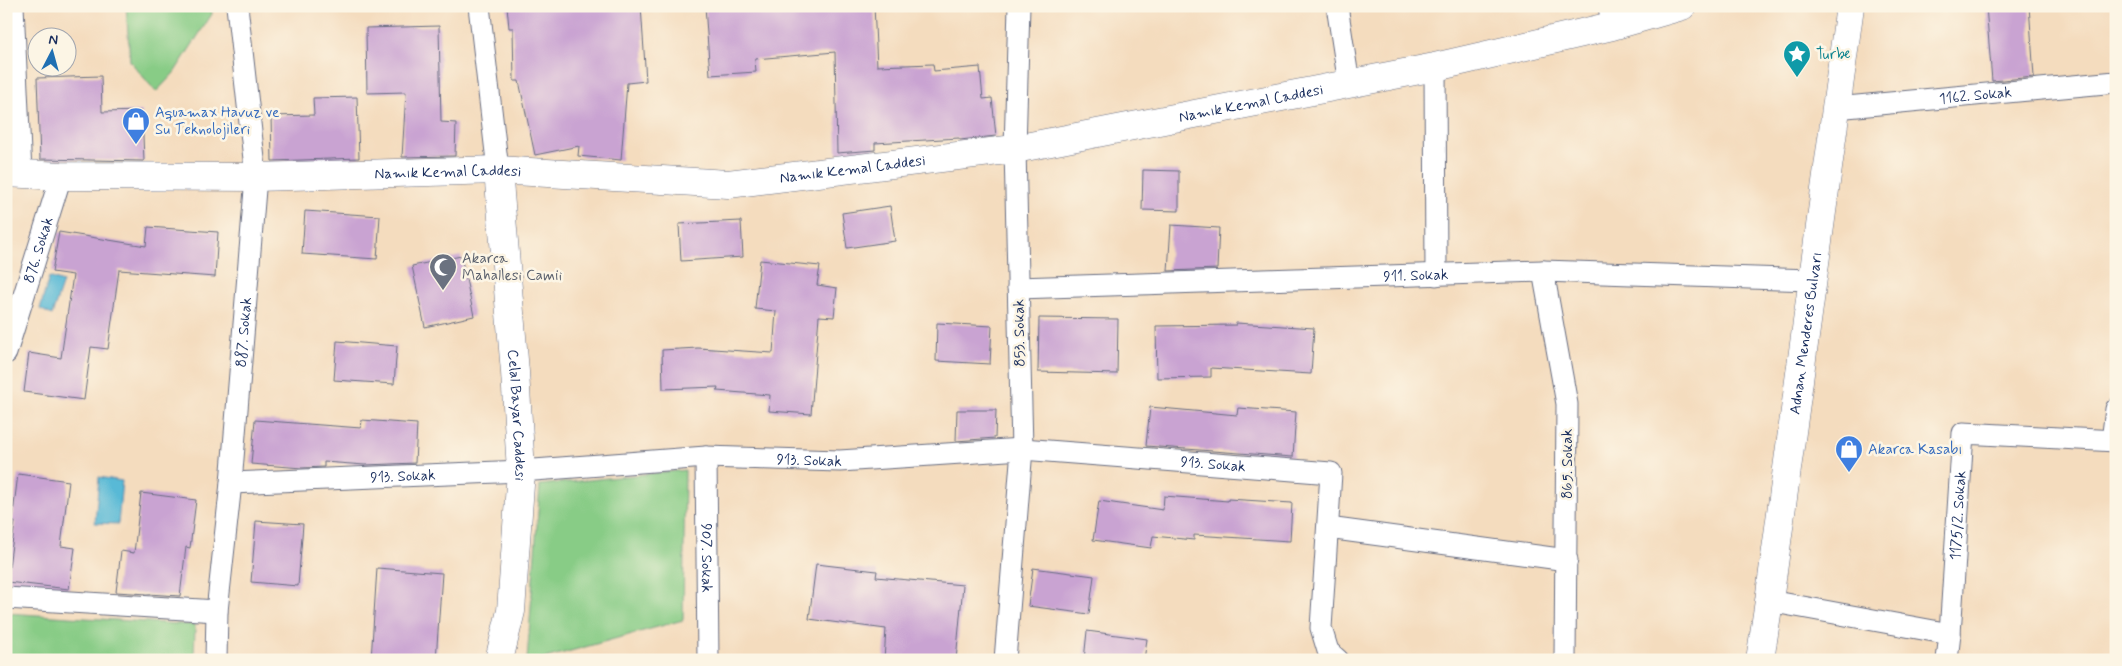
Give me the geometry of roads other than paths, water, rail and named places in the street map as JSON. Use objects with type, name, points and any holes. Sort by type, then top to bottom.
[{"type":"street","points":[[13,6],[13,173]]},
{"type":"street","name":"887. Sokak","points":[[216,660],[217,611],[231,482],[256,178],[237,6]]},
{"type":"street","points":[[479,6],[498,170]]},
{"type":"street","name":"853. Sokak","points":[[1005,660],[1022,449],[1015,149],[1019,6]]},
{"type":"street","points":[[1337,6],[1350,84]]},
{"type":"street","name":"Namık Kemal Caddesi","points":[[13,173],[61,176],[256,178],[498,170],[728,184],[1015,149],[1435,67],[1610,16],[1682,6]]},
{"type":"street","name":"Adnan Menderes Bulvarı","points":[[1760,660],[1850,6]]},
{"type":"street","points":[[1435,67],[1436,275]]},
{"type":"street","name":"1162. Sokak","points":[[1836,108],[2116,82]]},
{"type":"street","name":"Celal Bayar Caddesi","points":[[498,170],[515,372],[521,471],[510,612],[499,660]]},
{"type":"street","name":"876. Sokak","points":[[6,353],[61,176]]},
{"type":"street","name":"911. Sokak","points":[[1018,288],[1543,271],[1812,280]]},
{"type":"street","name":"865. Sokak","points":[[1543,271],[1567,404],[1565,660]]},
{"type":"street","points":[[2114,441],[2116,409]]},
{"type":"street","name":"1175/2. Sokak","points":[[1947,660],[1963,433],[2114,441]]},
{"type":"street","name":"913. Sokak","points":[[231,482],[521,471],[706,457],[840,461],[1022,449],[1331,473],[1322,628],[1328,651],[1338,660]]},
{"type":"street","name":"907. Sokak","points":[[706,457],[708,660]]},
{"type":"street","points":[[1328,528],[1567,560]]},
{"type":"street","points":[[6,598],[217,611]]},
{"type":"street","points":[[1769,601],[1950,634]]},
{"type":"water","points":[[49,277],[63,282],[52,315],[40,309]]},
{"type":"water","points":[[99,477],[122,481],[118,524],[95,523]]},
{"type":"place","name":"Turbe","points":[[1797,78]]},
{"type":"place","name":"Aquamax Havuz ve Su Teknolojileri","points":[[136,145]]},
{"type":"place","name":"Akarca Mahallesi Camii","points":[[443,291]]},
{"type":"place","name":"Akarca Kasabı","points":[[1849,473]]}]
